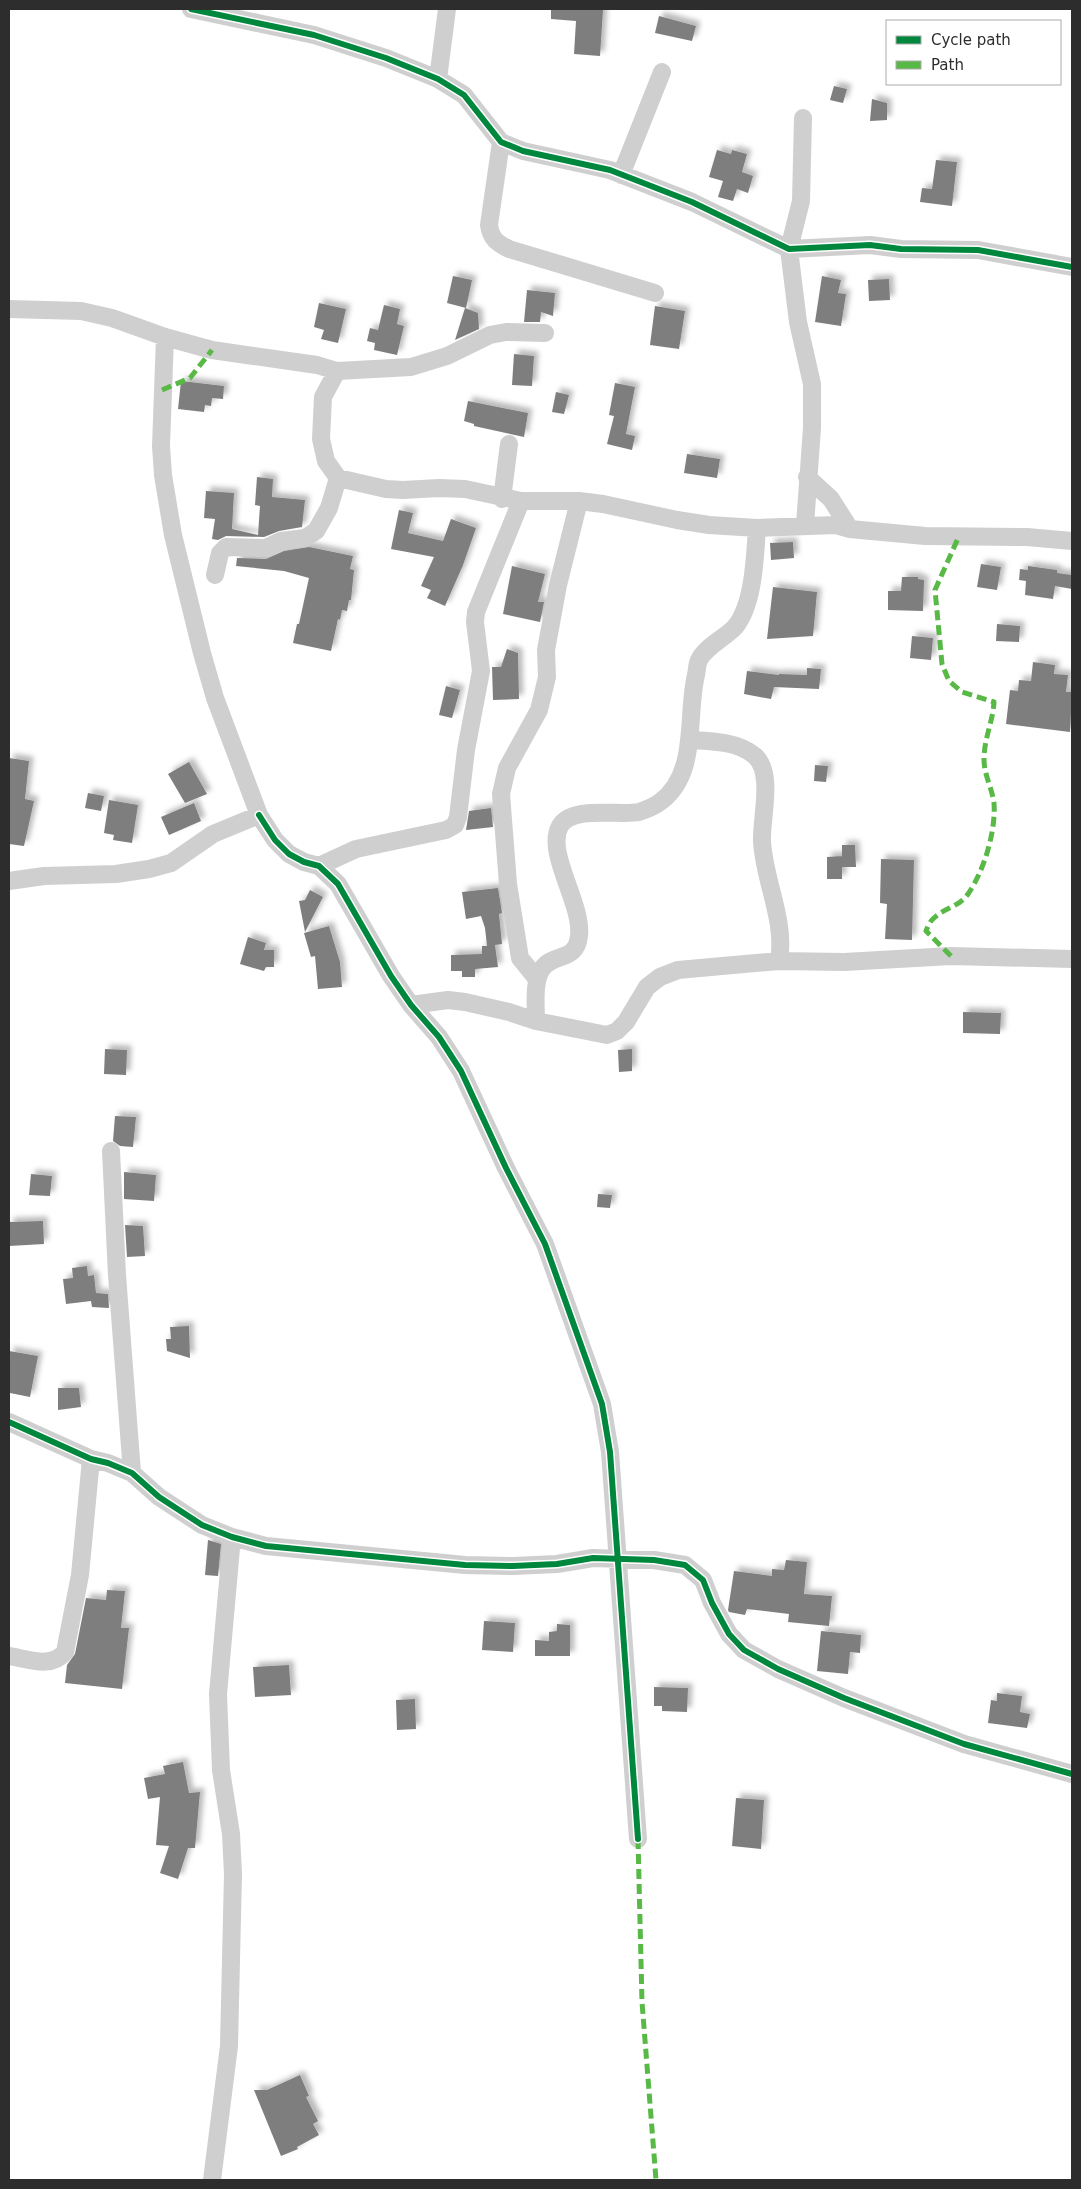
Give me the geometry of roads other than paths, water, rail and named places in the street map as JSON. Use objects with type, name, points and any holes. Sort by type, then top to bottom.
[{"type":"street","points":[[191,9],[314,35],[386,58],[438,79],[464,95],[501,142],[523,151],[610,170],[692,202],[788,249],[870,245],[901,250],[978,250],[1072,268]]},
{"type":"street","points":[[438,79],[447,9]]},
{"type":"street","points":[[621,175],[662,72]]},
{"type":"street","points":[[803,118],[801,201],[788,249],[798,322],[812,384],[812,428],[805,525]]},
{"type":"street","points":[[501,142],[489,225],[491,236],[499,244],[509,249],[655,293]]},
{"type":"street","points":[[9,308],[81,311],[112,318],[165,337],[212,350],[318,365],[337,371],[411,367],[447,356],[490,335],[506,332],[545,333]]},
{"type":"street","points":[[165,337],[161,446],[163,475],[173,535],[200,644],[216,698],[259,815],[275,840],[290,854],[304,862],[319,866],[338,884],[391,976],[462,1071],[506,1168],[548,1253],[602,1404],[610,1452],[638,1839]]},
{"type":"street","points":[[337,371],[323,397],[321,439],[326,461],[338,478],[386,490],[448,488],[521,501],[603,504],[677,520],[757,528],[836,524],[850,528],[925,536],[1027,537],[1072,541]]},
{"type":"street","points":[[502,498],[509,444]]},
{"type":"street","points":[[807,477],[831,499],[850,528]]},
{"type":"street","points":[[215,575],[220,553],[226,547],[266,548],[281,541],[304,538],[316,531],[329,508],[338,478]]},
{"type":"street","points":[[319,866],[356,850],[438,832],[455,824],[458,817],[466,750],[481,670],[475,622],[476,612],[521,501]]},
{"type":"street","points":[[538,979],[520,958],[508,884],[501,794],[507,768],[539,710],[547,677],[546,650],[555,604],[580,502]]},
{"type":"street","points":[[536,1021],[538,979],[542,968],[551,961],[570,955],[577,946],[579,935],[578,917],[556,850],[557,834],[561,824],[573,817],[593,813],[640,812],[660,802],[675,787],[683,770],[689,740],[693,686],[699,660],[704,653],[727,636],[737,624],[744,609],[754,563],[757,528]]},
{"type":"street","points":[[689,740],[722,742],[742,749],[755,756],[764,770],[762,842],[781,931],[782,948],[779,961]]},
{"type":"street","points":[[9,881],[44,876],[116,874],[149,869],[171,862],[213,834],[259,815]]},
{"type":"street","points":[[411,1005],[448,1000],[509,1012],[536,1021],[608,1035],[617,1031],[626,1022],[647,987],[660,976],[678,970],[779,961],[844,962],[952,956],[1072,959]]},
{"type":"street","points":[[111,1151],[117,1275],[132,1473]]},
{"type":"street","points":[[9,1422],[91,1459],[108,1463],[132,1473],[160,1497],[202,1525],[232,1537],[266,1546],[343,1555],[465,1565],[513,1566],[557,1564],[593,1558],[654,1560],[685,1565],[694,1570],[704,1580],[712,1603],[729,1634],[744,1650],[778,1669],[852,1702],[964,1744],[1072,1774]]},
{"type":"street","points":[[9,1656],[50,1663],[59,1659],[66,1652],[80,1575],[91,1459]]},
{"type":"street","points":[[212,2180],[229,2046],[234,1874],[231,1834],[221,1770],[218,1694],[232,1537]]}]
